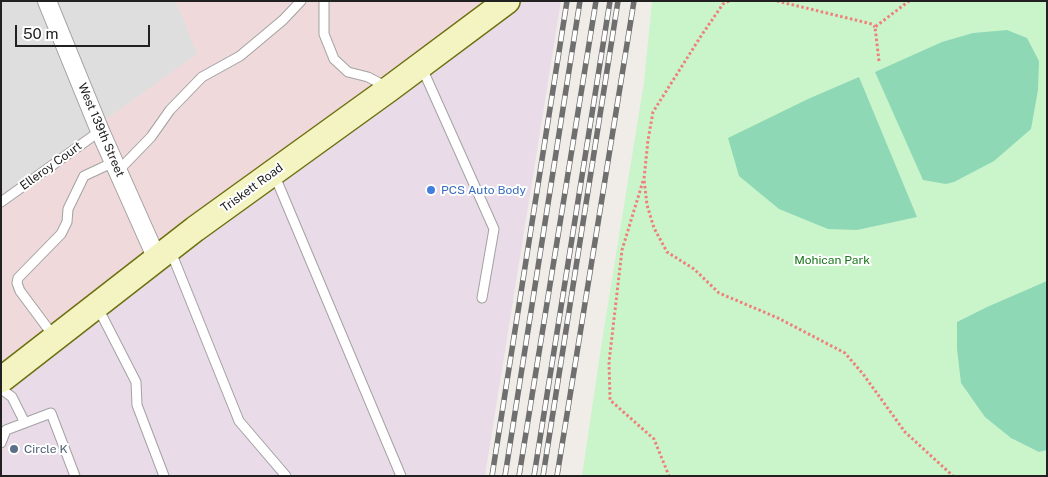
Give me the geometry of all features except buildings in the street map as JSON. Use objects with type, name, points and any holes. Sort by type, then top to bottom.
[{"type":"main road","name":"Triskett Road","points":[[1,380],[273,172],[507,1]]},
{"type":"street","name":"West 139th Street","points":[[47,1],[116,166],[164,254]]},
{"type":"lane","points":[[55,338],[20,291],[17,283],[18,278],[61,234],[67,222],[68,209],[84,176],[116,166],[151,138],[170,110],[202,78],[240,56],[283,20],[301,1]]},
{"type":"lane","points":[[324,1],[324,34],[334,59],[348,72],[368,77],[389,89]]},
{"type":"lane","points":[[421,65],[494,229],[482,298]]},
{"type":"lane","name":"Elleroy Court","points":[[1,202],[100,131]]},
{"type":"lane","points":[[273,172],[401,476]]},
{"type":"lane","points":[[164,254],[239,421],[286,476]]},
{"type":"lane","points":[[97,306],[136,382],[137,404],[164,476]]},
{"type":"lane","points":[[1,389],[12,397],[25,423]]},
{"type":"lane","points":[[1,443],[6,430],[51,413],[75,476]]},
{"type":"path","points":[[669,476],[654,439],[610,400],[609,362],[622,250],[644,179],[653,112],[701,36],[723,4],[729,1]]},
{"type":"path","points":[[777,1],[872,24],[875,27],[879,61]]},
{"type":"path","points":[[875,27],[909,1]]},
{"type":"path","points":[[644,179],[647,205],[654,228],[667,252],[694,269],[718,293],[778,318],[844,353],[864,374],[905,432],[953,476]]},
{"type":"shaded area","points":[[1,1],[176,1],[198,54],[1,195]]},
{"type":"shaded area","points":[[176,1],[521,1],[1,393],[1,195],[197,54]]},
{"type":"shaded area","points":[[521,1],[561,1],[485,476],[1,476],[1,393]]},
{"type":"green space","name":"Mohican Park","points":[[652,1],[1047,1],[1047,476],[582,476],[644,82]]},
{"type":"green space","points":[[1007,30],[1027,38],[1039,61],[1038,90],[1031,129],[994,161],[954,182],[946,184],[923,180],[875,72],[942,42],[973,33]]},
{"type":"green space","points":[[859,77],[917,217],[857,230],[828,229],[779,209],[739,176],[728,138],[808,99]]},
{"type":"green space","points":[[1047,281],[1047,450],[1039,452],[1011,438],[985,417],[961,383],[957,349],[957,322]]},
{"type":"railway","points":[[492,476],[567,1]]},
{"type":"railway","points":[[505,476],[580,1]]},
{"type":"railway","points":[[519,476],[596,1]]},
{"type":"railway","points":[[534,476],[610,1]]},
{"type":"railway","points":[[543,476],[618,1]]},
{"type":"railway","points":[[557,476],[634,1]]},
{"type":"place","name":"PCS Auto Body","points":[[431,190]]},
{"type":"place","name":"Circle K","points":[[14,449]]}]
